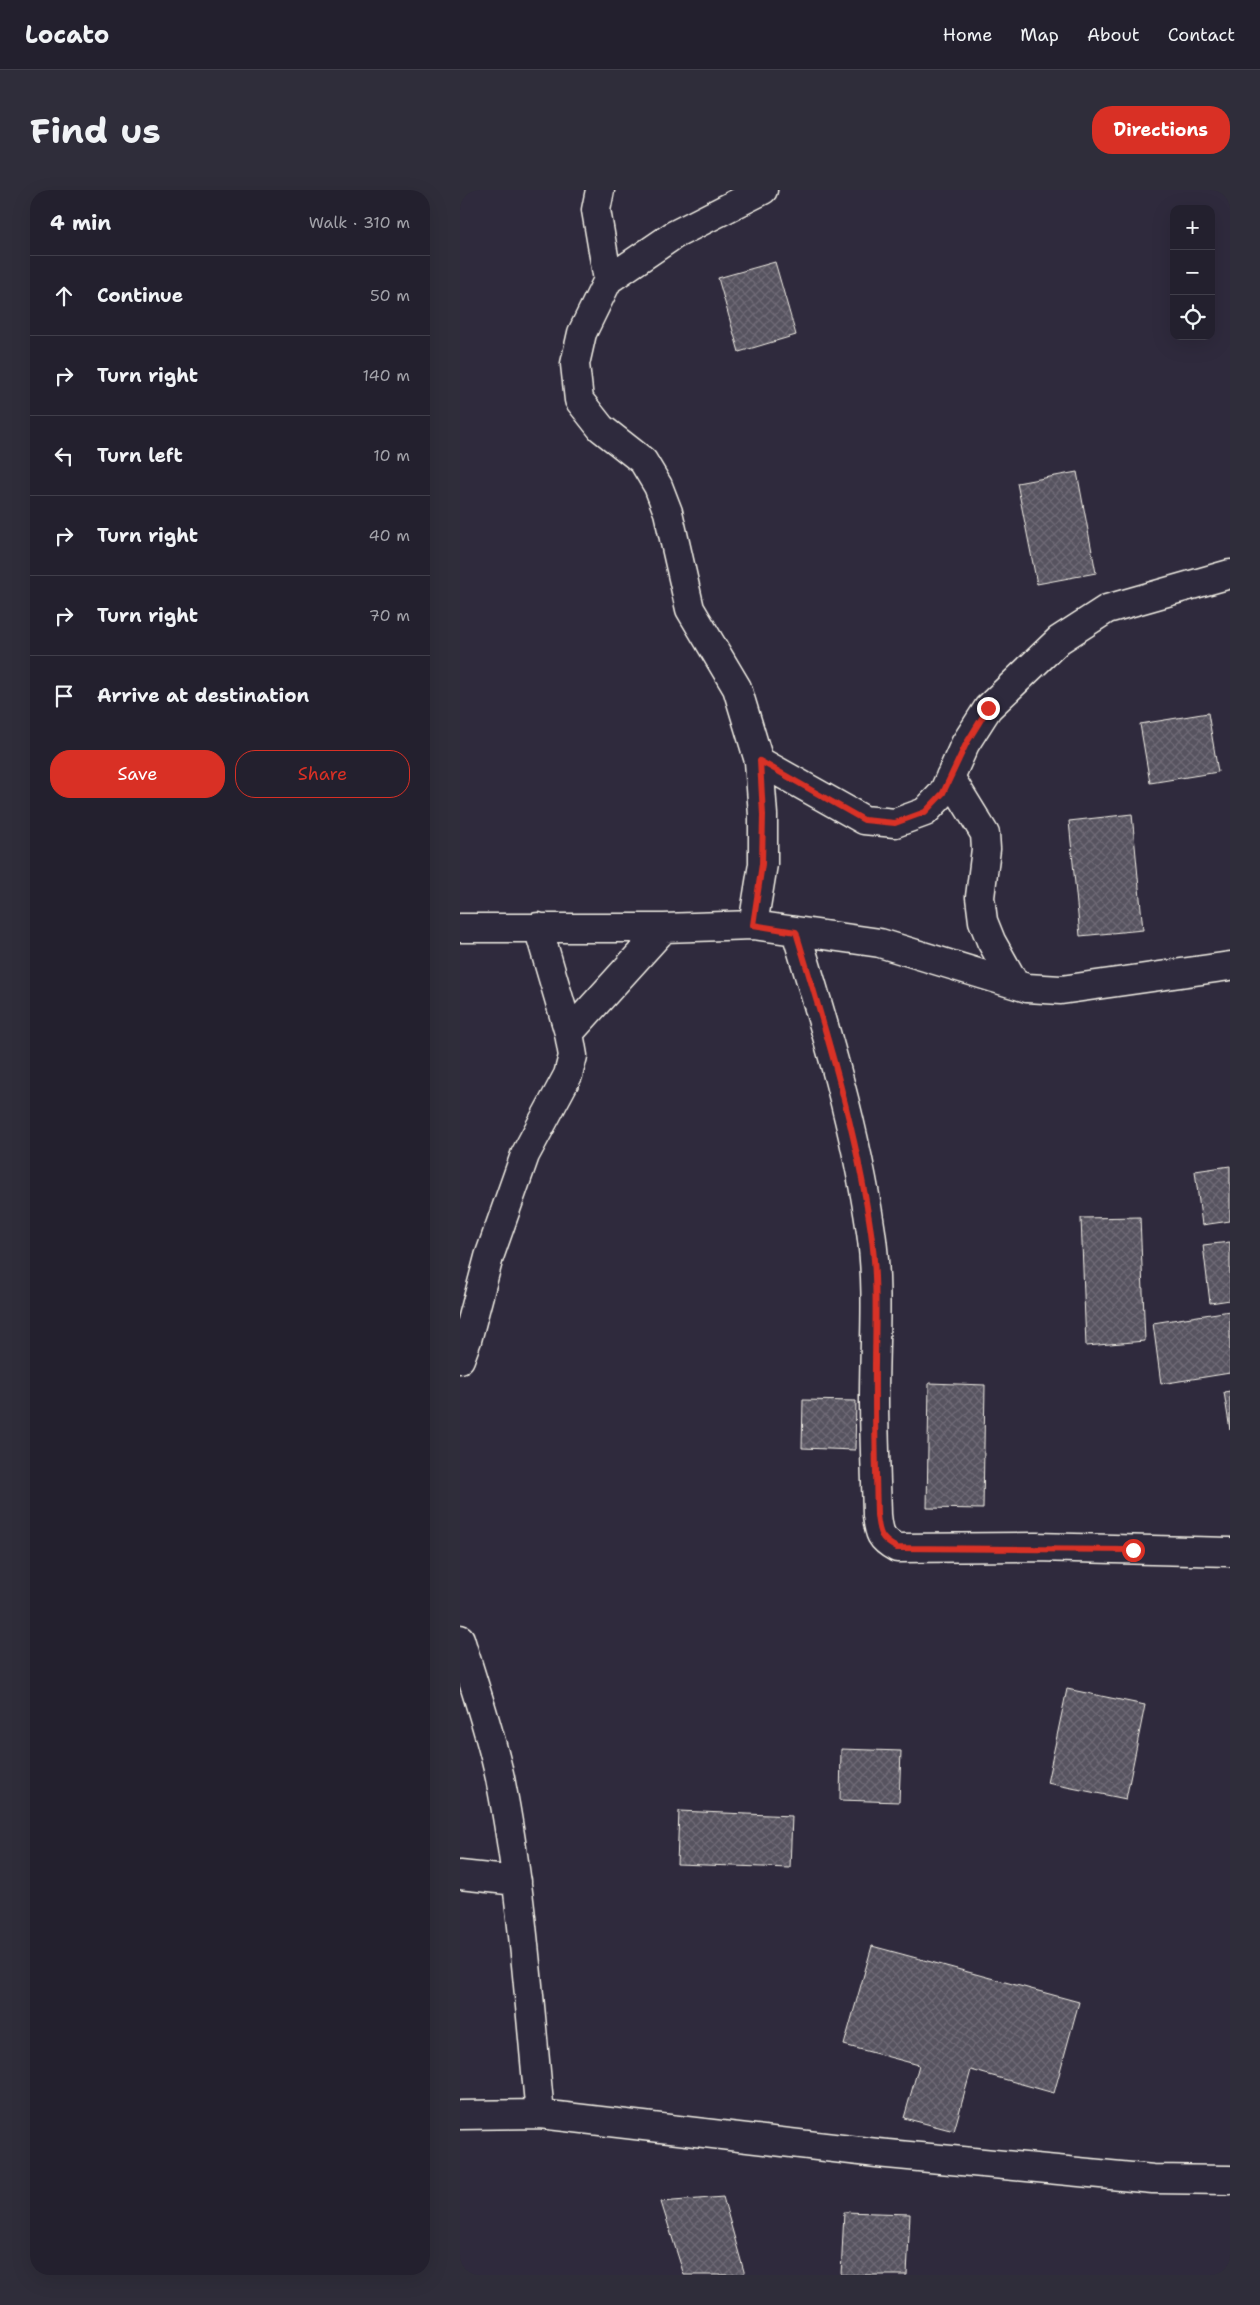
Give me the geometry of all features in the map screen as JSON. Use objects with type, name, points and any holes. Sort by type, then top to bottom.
[{"type":"street","points":[[600,190],[596,210],[608,280]]},
{"type":"street","points":[[753,925],[762,864],[763,815],[760,761],[738,688],[690,609],[668,512],[658,486],[643,461],[601,428],[580,400],[575,364],[580,341],[608,280],[674,235],[763,190]]},
{"type":"street","points":[[760,761],[864,820],[895,823],[925,812],[943,793],[966,744],[988,708],[1059,640],[1107,609],[1230,574]]},
{"type":"street","points":[[950,777],[985,834],[986,848],[980,897],[983,921],[991,941],[1015,984]]},
{"type":"street","points":[[460,928],[664,928],[753,925],[880,944],[1027,988],[1061,990],[1230,966]]},
{"type":"street","points":[[460,1359],[470,1292],[489,1257],[525,1155],[568,1075],[573,1056],[569,1033],[538,927]]},
{"type":"street","points":[[569,1033],[664,928]]},
{"type":"street","points":[[796,932],[829,1040],[854,1133],[872,1233],[877,1311],[874,1397],[877,1515],[879,1532],[885,1542],[897,1548],[1036,1547],[1230,1552]]},
{"type":"street","points":[[460,1640],[482,1709],[500,1777],[517,1881],[540,2114]]},
{"type":"street","points":[[460,1874],[517,1881]]},
{"type":"street","points":[[460,2115],[540,2114],[877,2153],[1153,2179],[1230,2180]]},
{"type":"building","points":[[775,262],[796,335],[739,352],[718,278]]},
{"type":"building","points":[[1077,472],[1096,573],[1037,584],[1017,483]]},
{"type":"building","points":[[1208,713],[1218,772],[1150,783],[1140,724]]},
{"type":"building","points":[[1132,814],[1143,930],[1080,936],[1069,821]]},
{"type":"building","points":[[1230,1166],[1230,1221],[1202,1225],[1195,1171]]},
{"type":"building","points":[[1140,1217],[1145,1341],[1086,1346],[1081,1218]]},
{"type":"building","points":[[1230,1242],[1230,1300],[1210,1303],[1203,1245]]},
{"type":"building","points":[[1230,1311],[1230,1373],[1161,1384],[1153,1323]]},
{"type":"building","points":[[929,1383],[985,1385],[983,1509],[927,1508]]},
{"type":"building","points":[[1230,1391],[1230,1430],[1224,1392]]},
{"type":"building","points":[[803,1400],[856,1401],[855,1450],[802,1448]]},
{"type":"building","points":[[1067,1689],[1145,1705],[1126,1799],[1047,1783]]},
{"type":"building","points":[[841,1749],[901,1751],[899,1802],[840,1800]]},
{"type":"building","points":[[679,1811],[792,1816],[790,1868],[677,1864]]},
{"type":"building","points":[[872,1946],[1079,2002],[1054,2093],[971,2070],[954,2131],[904,2118],[919,2065],[844,2045]]},
{"type":"building","points":[[723,2197],[745,2275],[684,2275],[661,2202]]},
{"type":"building","points":[[844,2212],[910,2214],[907,2275],[841,2275]]},
{"type":"route","points":[[988,708],[966,744],[943,793],[925,812],[895,823],[864,820],[760,761],[763,815],[762,864],[753,925],[796,932],[829,1040],[854,1133],[872,1233],[877,1311],[874,1397],[877,1515],[879,1532],[885,1542],[897,1548],[1036,1547],[1133,1550]]}]
